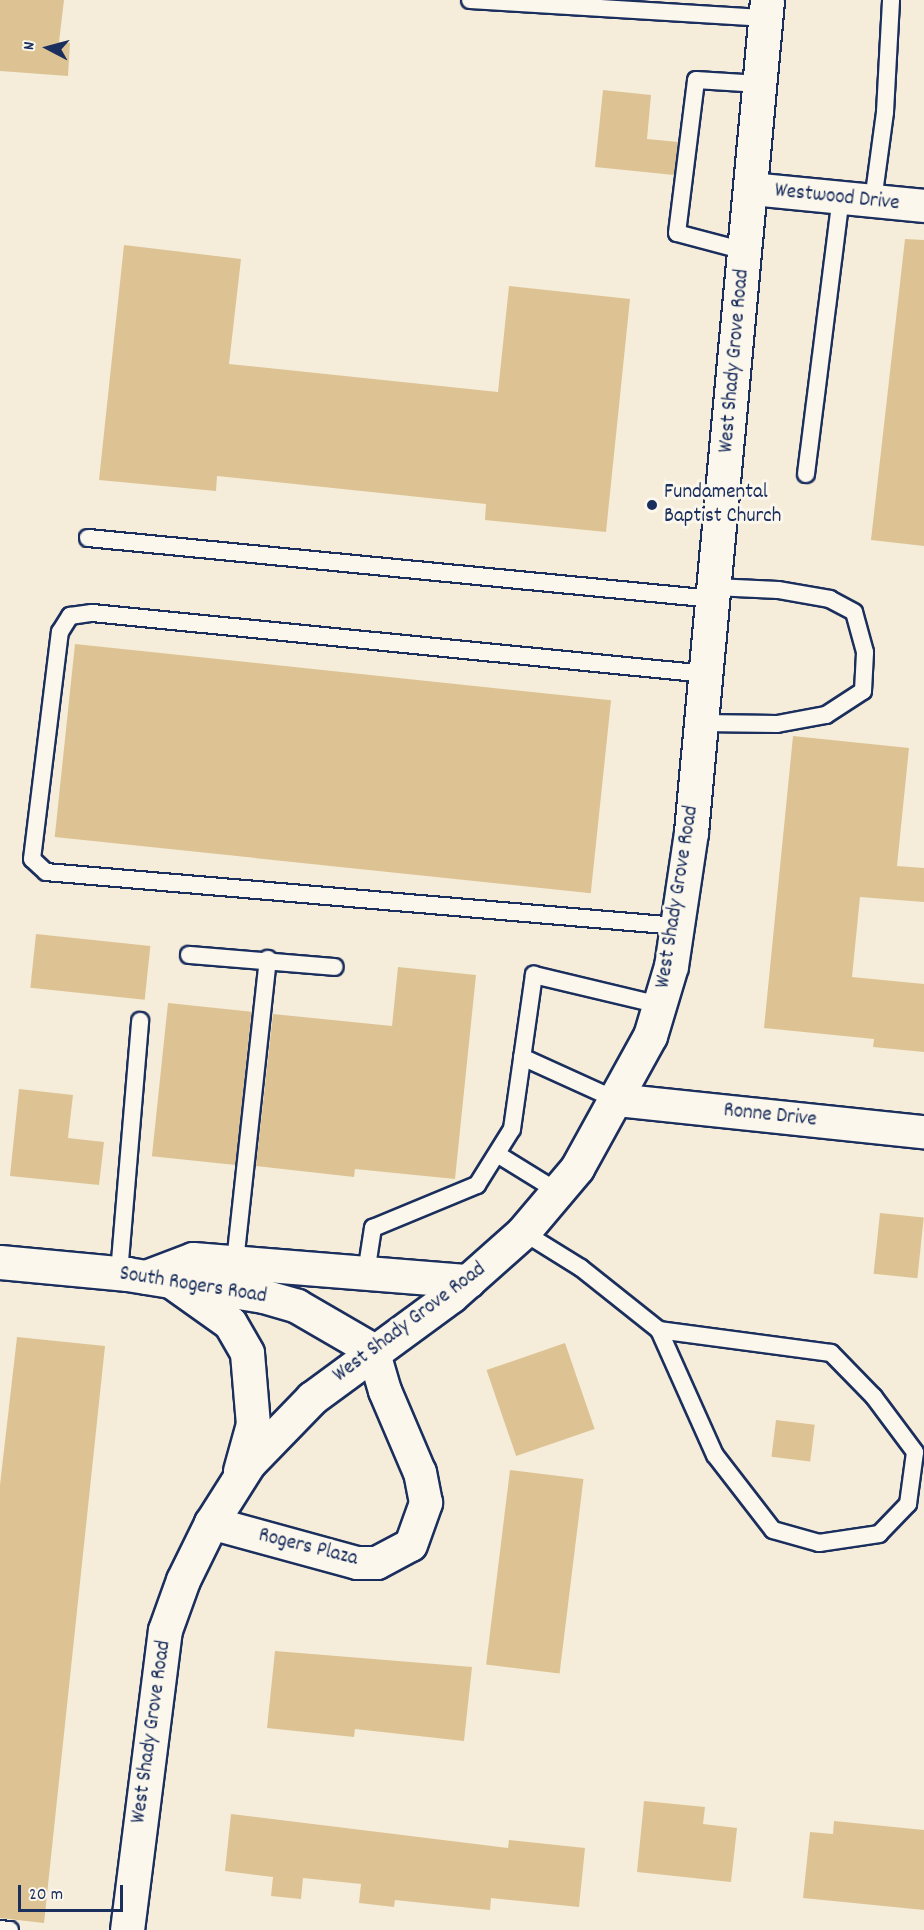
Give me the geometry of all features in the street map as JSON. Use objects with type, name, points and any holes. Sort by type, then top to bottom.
[{"type":"main road","name":"West Shady Grove Road","points":[[127,1930],[165,1630],[183,1580],[211,1523],[249,1463],[312,1398],[373,1350],[468,1281],[523,1232],[577,1168],[617,1100],[650,1036],[660,1005],[677,926],[702,723],[766,9]]},
{"type":"main road","points":[[146,1277],[192,1259],[468,1281]]},
{"type":"main road","name":"South Rogers Road","points":[[0,1262],[146,1277],[263,1296],[297,1306],[373,1350]]},
{"type":"main road","points":[[146,1277],[230,1323],[247,1353],[253,1424],[237,1482]]},
{"type":"street","name":"Westwood Drive","points":[[751,189],[924,206]]},
{"type":"street","name":"Ronne Drive","points":[[617,1100],[924,1132]]},
{"type":"street","name":"Rogers Plaza","points":[[211,1523],[357,1563],[377,1563],[411,1545],[426,1503],[420,1473],[385,1391],[373,1350]]},
{"type":"lane","points":[[470,0],[766,9]]},
{"type":"lane","points":[[873,201],[885,112],[891,0]]},
{"type":"lane","points":[[745,251],[677,233],[696,80],[760,84]]},
{"type":"lane","points":[[807,474],[841,198]]},
{"type":"lane","points":[[88,538],[713,593],[788,592],[830,599],[854,612],[865,652],[863,691],[826,715],[777,724],[702,723]]},
{"type":"lane","points":[[677,926],[46,872],[32,859],[60,632],[70,616],[92,613],[706,674]]},
{"type":"lane","points":[[189,955],[268,959],[336,967]]},
{"type":"lane","points":[[235,1262],[268,959]]},
{"type":"lane","points":[[366,1273],[373,1228],[477,1185],[512,1129],[534,975],[660,1005]]},
{"type":"lane","points":[[140,1021],[146,1277]]},
{"type":"lane","points":[[522,1057],[617,1100]]},
{"type":"lane","points":[[497,1154],[557,1191]]},
{"type":"lane","points":[[523,1232],[581,1268],[659,1330],[715,1455],[773,1530],[819,1543],[879,1534],[908,1504],[915,1452],[874,1397],[831,1353],[659,1330]]},
{"type":"lane","points":[[0,1929],[10,1930]]},
{"type":"building","points":[[0,0],[64,0],[59,42],[70,43],[68,76],[0,71]]},
{"type":"building","points":[[603,90],[651,95],[647,139],[678,142],[674,175],[595,167]]},
{"type":"building","points":[[905,239],[924,240],[924,546],[871,540]]},
{"type":"building","points":[[124,245],[241,259],[229,364],[498,392],[509,286],[630,299],[606,532],[485,520],[486,504],[217,476],[216,491],[99,480]]},
{"type":"building","points":[[75,644],[611,700],[591,893],[55,837]]},
{"type":"building","points":[[793,736],[909,748],[897,866],[924,868],[924,902],[860,897],[852,977],[924,984],[924,1052],[873,1047],[874,1039],[764,1028]]},
{"type":"building","points":[[36,934],[150,946],[145,1000],[30,988]]},
{"type":"building","points":[[398,967],[476,975],[455,1179],[355,1169],[354,1177],[256,1166],[273,1014],[392,1026]]},
{"type":"building","points":[[168,1003],[252,1012],[235,1165],[152,1156]]},
{"type":"building","points":[[19,1089],[73,1095],[68,1138],[104,1142],[99,1185],[10,1176]]},
{"type":"building","points":[[880,1213],[924,1218],[917,1278],[874,1274]]},
{"type":"building","points":[[17,1337],[105,1346],[44,1923],[0,1918],[0,1485]]},
{"type":"building","points":[[565,1343],[595,1429],[516,1456],[487,1370]]},
{"type":"building","points":[[776,1420],[815,1425],[810,1461],[771,1457]]},
{"type":"building","points":[[510,1470],[583,1479],[560,1674],[486,1665]]},
{"type":"building","points":[[275,1651],[472,1667],[464,1741],[355,1729],[354,1737],[267,1728]]},
{"type":"building","points":[[644,1801],[705,1807],[703,1824],[737,1828],[731,1882],[637,1872]]},
{"type":"building","points":[[231,1814],[508,1848],[509,1840],[585,1848],[579,1907],[491,1898],[490,1910],[395,1900],[394,1907],[359,1903],[361,1884],[303,1878],[301,1899],[271,1896],[273,1877],[225,1871]]},
{"type":"building","points":[[834,1821],[924,1830],[924,1910],[803,1898],[810,1832],[833,1834]]},
{"type":"place","name":"Fundamental Baptist Church","points":[[652,505]]}]
